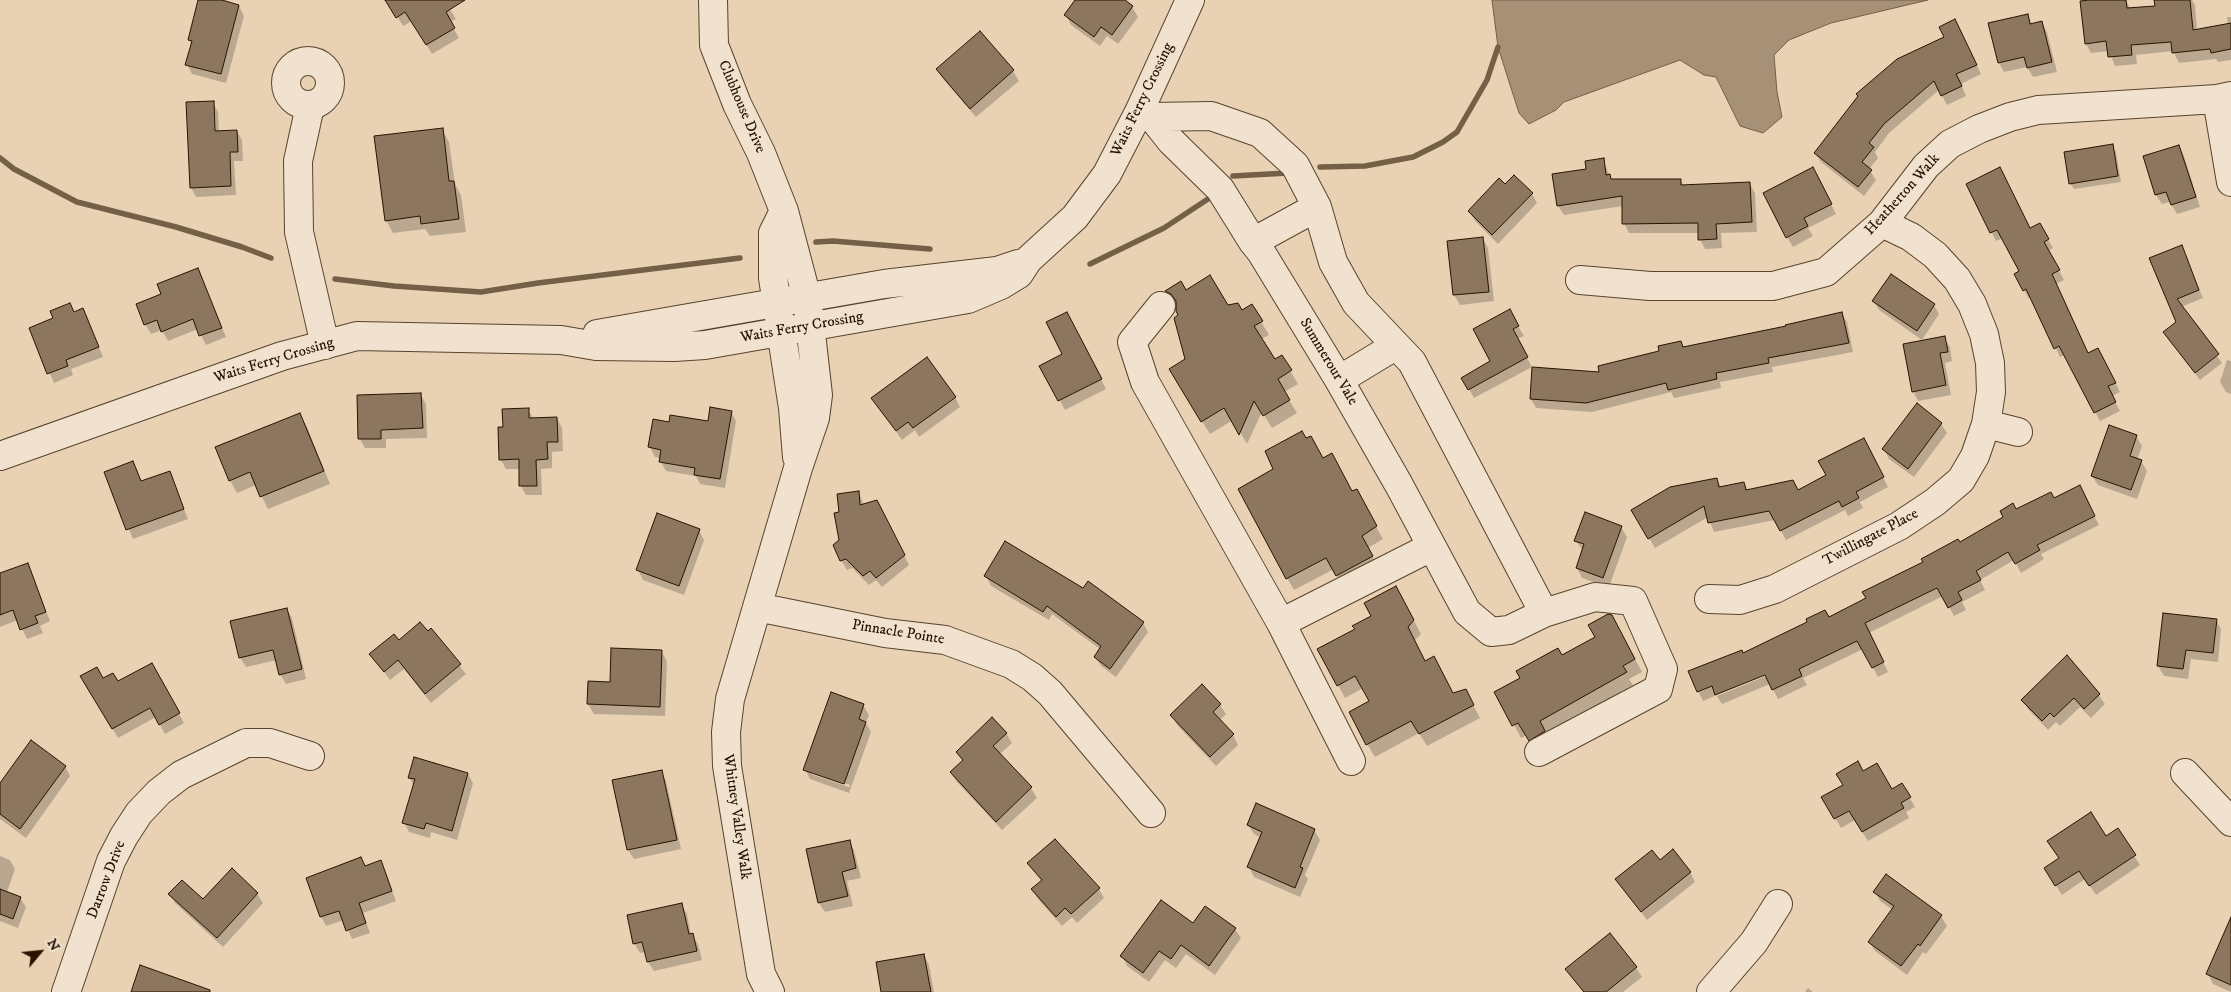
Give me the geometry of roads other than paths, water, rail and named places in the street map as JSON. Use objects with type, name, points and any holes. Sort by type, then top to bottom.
[{"type":"street","name":"Clubhouse Drive","points":[[713,0],[714,45],[737,104],[761,154],[784,211],[807,298]]},
{"type":"street","name":"Waits Ferry Crossing","points":[[0,456],[282,356],[357,336],[561,340],[596,346],[674,347],[705,345],[968,300],[1002,285],[1019,274],[1028,260],[1075,217],[1086,203],[1146,115],[1190,0]]},
{"type":"street","points":[[2224,97],[2231,182]]},
{"type":"street","name":"Heatherton Walk","points":[[1580,280],[1650,286],[1773,286],[1826,272],[1882,223],[1926,166],[1950,144],[1979,129],[2010,117],[2038,110],[2224,97]]},
{"type":"street","points":[[310,106],[298,161],[299,232],[325,345]]},
{"type":"street","points":[[1146,115],[1210,116],[1260,133],[1294,165],[1317,207],[1333,262],[1356,303],[1412,362],[1544,613],[1595,596],[1633,601],[1663,669],[1658,689],[1539,752]]},
{"type":"street","name":"Summerour Vale","points":[[1146,115],[1220,189],[1252,242],[1262,252],[1399,485],[1467,612],[1491,632],[1510,630],[1544,613]]},
{"type":"street","points":[[1252,242],[1317,207]]},
{"type":"street","points":[[775,302],[773,233],[784,211]]},
{"type":"street","name":"Twillingate Place","points":[[1709,599],[1740,600],[1774,589],[1899,526],[1935,502],[1961,480],[1975,456],[1986,424],[1991,392],[1990,363],[1984,334],[1972,304],[1957,279],[1935,255],[1911,237],[1882,223]]},
{"type":"street","name":"Waits Ferry Crossing","points":[[561,340],[884,284],[997,271],[1028,260]]},
{"type":"street","name":"Whitney Valley Walk","points":[[770,992],[761,974],[726,766],[726,732],[730,699],[798,468],[815,418],[818,395],[807,298]]},
{"type":"street","name":"Whitney Valley Walk","points":[[775,302],[782,332],[793,408],[798,468]]},
{"type":"street","points":[[1161,306],[1132,342],[1145,382],[1281,623],[1351,760]]},
{"type":"street","points":[[1339,380],[1395,346]]},
{"type":"street","points":[[1986,424],[2018,432]]},
{"type":"street","points":[[1281,623],[1431,547]]},
{"type":"street","name":"Pinnacle Pointe","points":[[757,607],[885,633],[945,640],[1011,664],[1032,677],[1050,693],[1151,813]]},
{"type":"street","name":"Darrow Drive","points":[[66,992],[111,861],[124,836],[140,813],[159,792],[182,775],[246,743],[270,743],[310,756]]},
{"type":"street","points":[[2185,773],[2231,822]]},
{"type":"street","points":[[1711,992],[1754,942],[1778,904]]},
{"type":"waterway","points":[[1320,167],[1365,166],[1413,157],[1443,142],[1457,132],[1487,80],[1498,47]]},
{"type":"waterway","points":[[0,158],[14,169],[77,202],[176,227],[271,258]]},
{"type":"waterway","points":[[1233,176],[1288,173]]},
{"type":"waterway","points":[[1090,264],[1164,228],[1208,199]]},
{"type":"waterway","points":[[816,242],[833,241],[930,249]]},
{"type":"waterway","points":[[335,279],[394,286],[481,292],[538,283],[740,258]]}]
